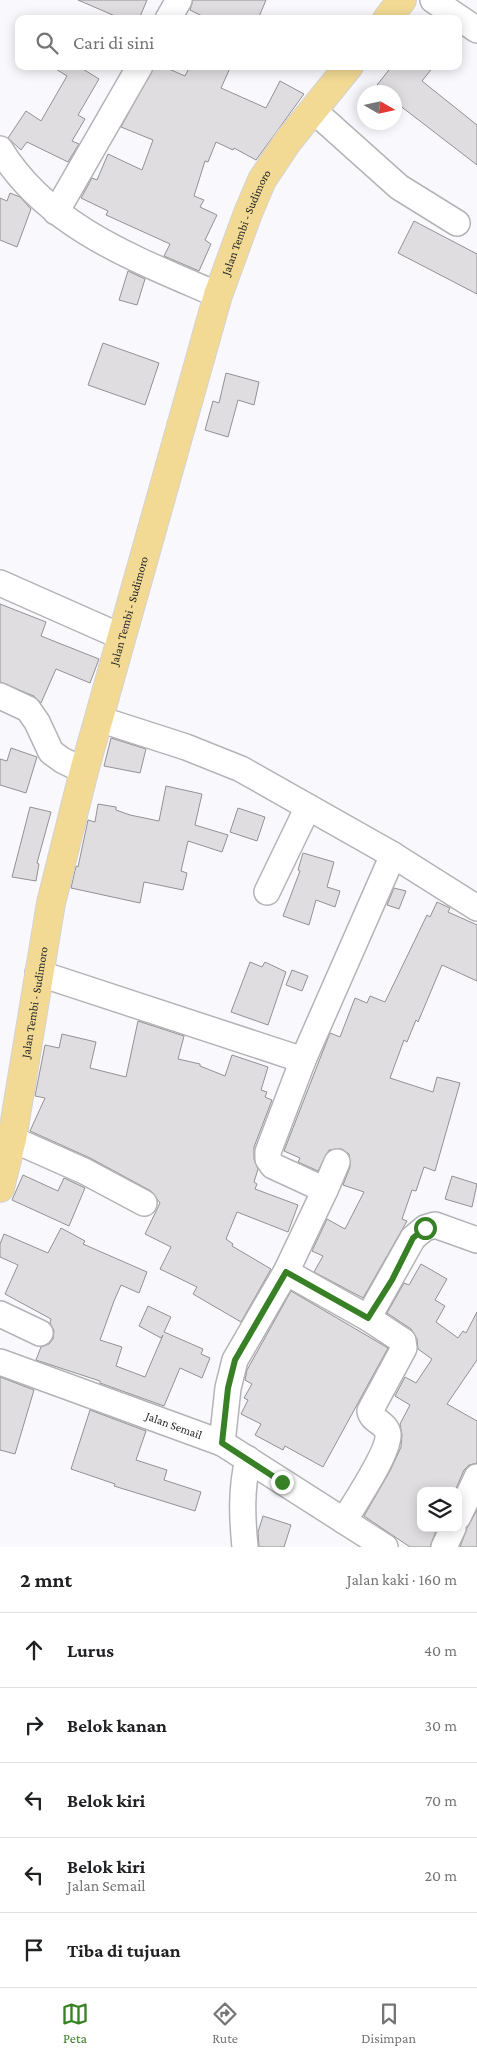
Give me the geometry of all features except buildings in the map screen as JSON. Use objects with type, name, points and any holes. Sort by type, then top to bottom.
[{"type":"main road","points":[[390,15],[402,0]]},
{"type":"main road","name":"Jalan Tembi - Sudimoro","points":[[2,1176],[12,1139],[51,903],[84,771],[218,295],[262,180],[316,105],[346,70]]},
{"type":"street","points":[[170,15],[179,0]]},
{"type":"street","points":[[433,0],[455,15]]},
{"type":"street","points":[[462,20],[477,30]]},
{"type":"street","points":[[56,212],[138,70]]},
{"type":"street","points":[[316,105],[399,187],[458,223]]},
{"type":"street","points":[[0,149],[22,180],[56,212],[116,249],[218,295]]},
{"type":"street","points":[[0,583],[122,637]]},
{"type":"street","points":[[0,696],[28,709],[38,722],[51,752],[84,771]]},
{"type":"street","points":[[99,719],[186,747],[241,769],[393,855],[477,908]]},
{"type":"street","points":[[267,892],[308,806]]},
{"type":"street","points":[[325,1190],[273,1166],[268,1159],[268,1152],[303,1060],[393,855]]},
{"type":"street","points":[[38,973],[303,1060]]},
{"type":"street","points":[[12,1139],[84,1171],[144,1203]]},
{"type":"street","points":[[222,1443],[228,1388],[235,1360],[286,1272],[337,1162]]},
{"type":"street","points":[[368,1318],[392,1280],[413,1238],[425,1228],[435,1225],[477,1240]]},
{"type":"street","points":[[286,1272],[368,1318],[403,1341],[404,1348],[370,1410],[373,1417],[384,1425],[388,1443],[344,1521]]},
{"type":"street","points":[[0,1314],[40,1333]]},
{"type":"street","name":"Jalan Semail","points":[[0,1362],[222,1443],[385,1547]]},
{"type":"street","points":[[245,1547],[241,1507],[242,1485],[248,1460]]},
{"type":"street","points":[[462,1509],[477,1478]]},
{"type":"street","points":[[444,1547],[451,1532]]},
{"type":"route","points":[[282,1482],[222,1443],[228,1388],[235,1360],[286,1272],[368,1318],[392,1280],[413,1238],[425,1228]]}]
